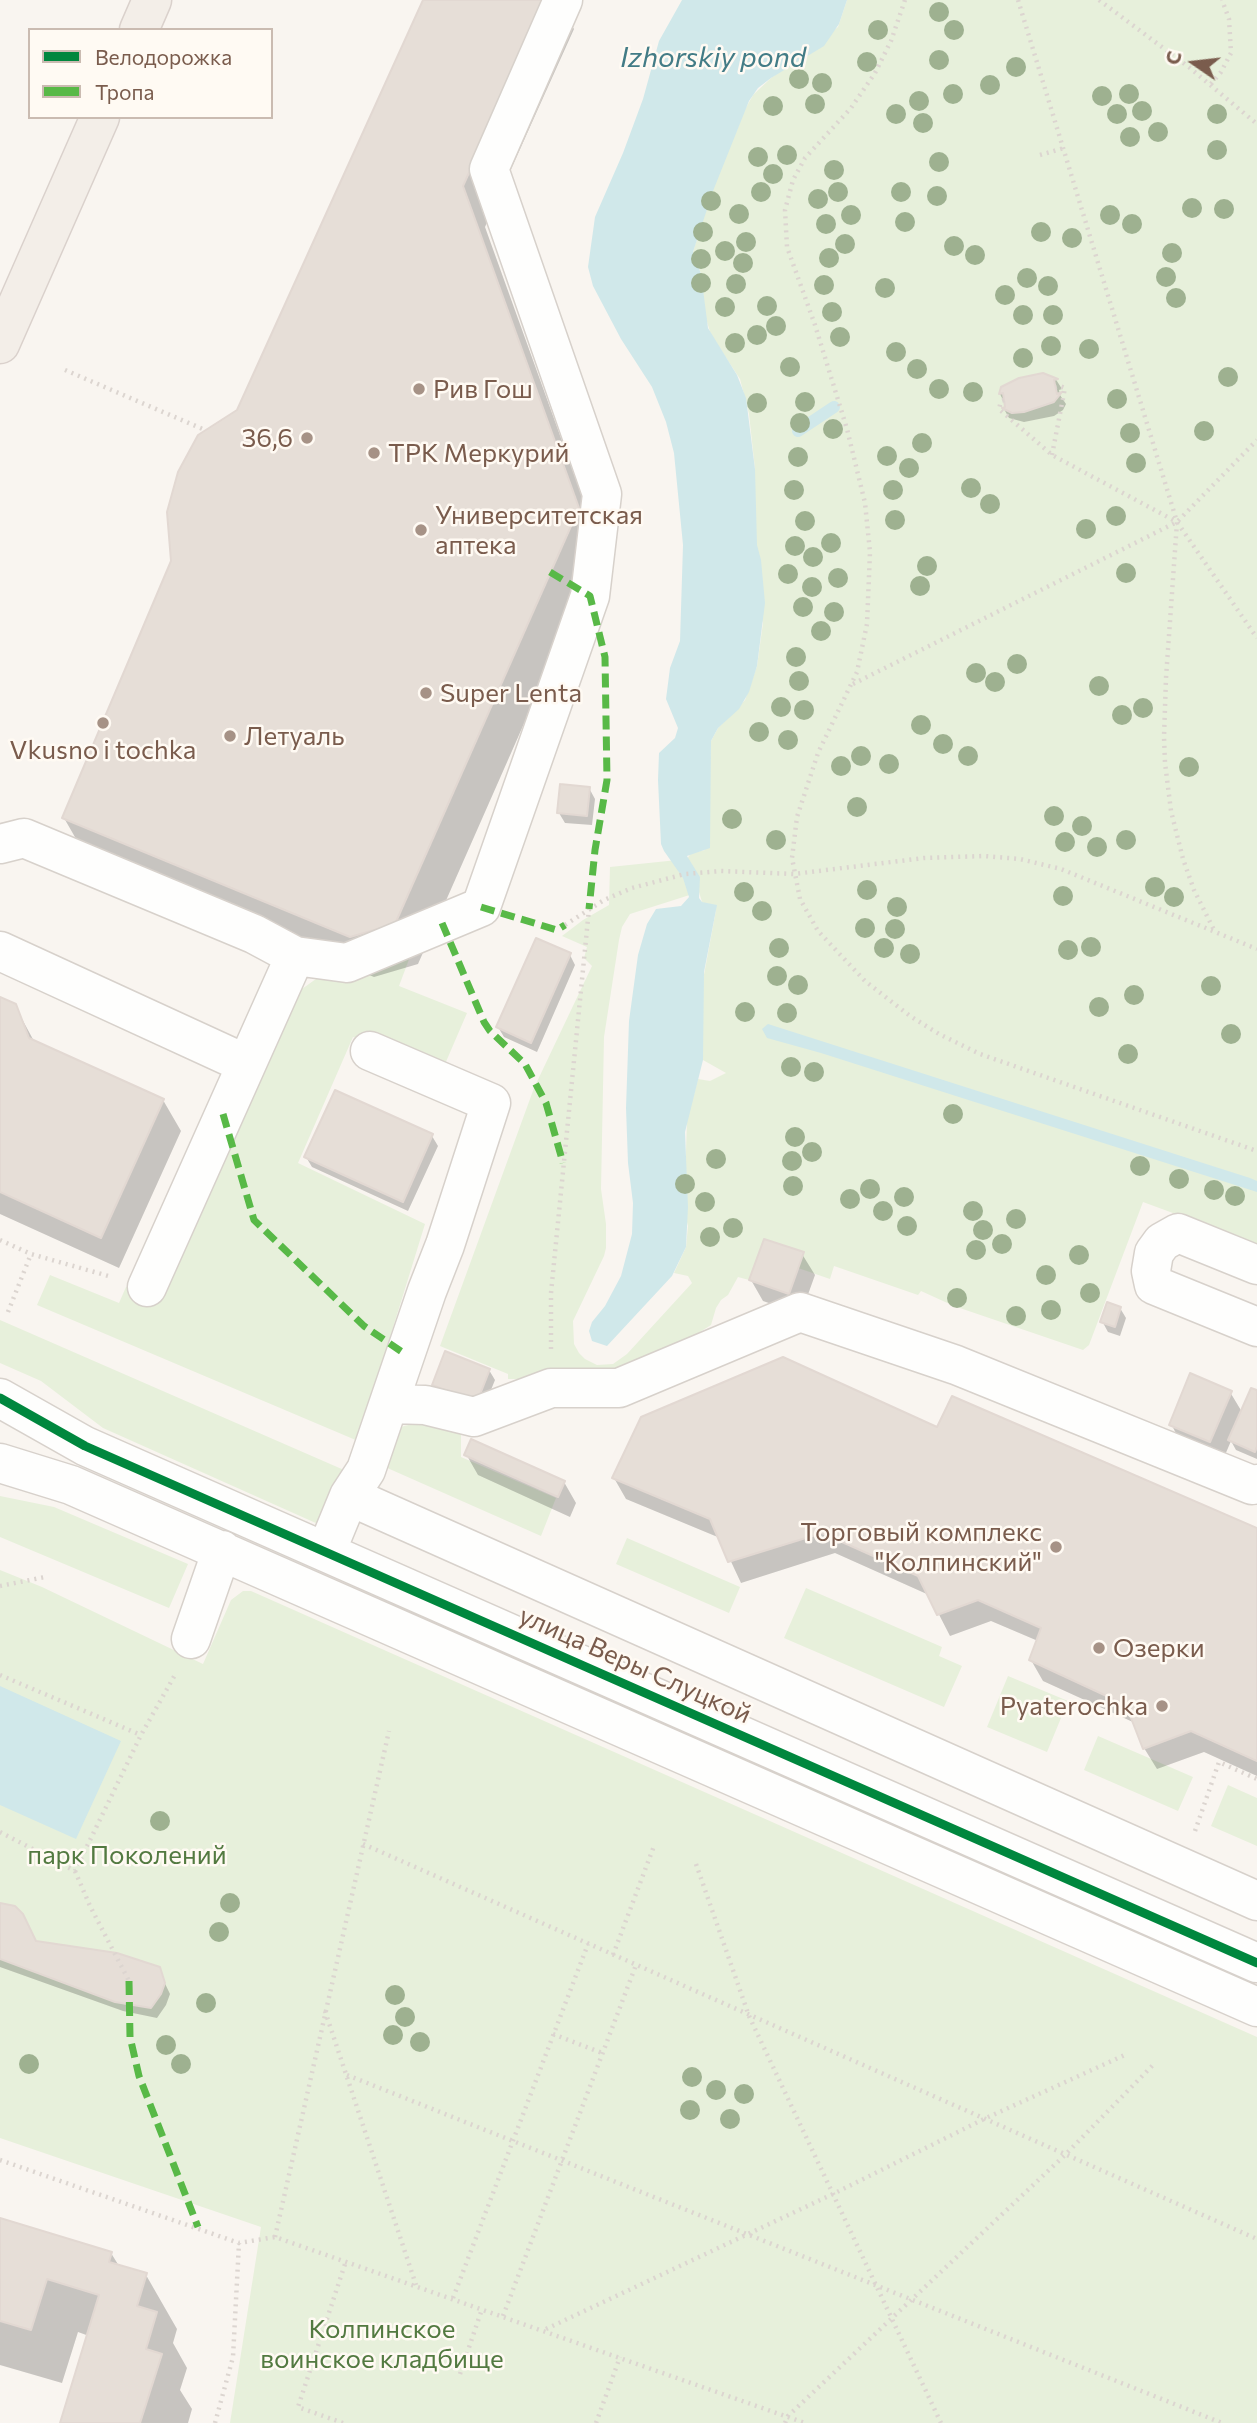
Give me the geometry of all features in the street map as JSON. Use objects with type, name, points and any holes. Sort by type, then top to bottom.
[{"type":"main road","points":[[140,28],[152,0]]},
{"type":"main road","points":[[0,344],[99,119]]},
{"type":"street","points":[[0,844],[24,838],[254,934],[295,956],[347,963],[481,907],[590,596],[602,494],[489,169],[563,0]]},
{"type":"street","points":[[0,951],[246,1064]]},
{"type":"street","points":[[147,1287],[295,956]]},
{"type":"street","points":[[326,1552],[349,1496],[366,1471],[491,1103],[370,1051]]},
{"type":"street","points":[[1257,1265],[1178,1233],[1162,1242],[1154,1254],[1151,1271],[1154,1285],[1257,1327]]},
{"type":"street","points":[[390,1404],[425,1405],[474,1417],[551,1388],[620,1388],[800,1312],[956,1365],[1252,1485],[1257,1484]]},
{"type":"street","name":"улица Веры Слуцкой","points":[[0,1398],[85,1446],[1257,1963]]},
{"type":"street","points":[[0,1463],[72,1485],[1257,2007]]},
{"type":"street","points":[[349,1496],[1257,1901]]},
{"type":"street","points":[[191,1639],[222,1550]]},
{"type":"path","points":[[905,0],[891,41],[875,73],[851,108],[805,158],[793,180],[785,210],[789,256],[815,325],[847,429],[867,515],[870,552],[869,601],[863,647],[852,685],[824,738],[795,828],[792,858],[804,908],[824,939],[864,981],[919,1022],[980,1054],[1257,1151]]},
{"type":"path","points":[[1018,0],[1177,522],[1257,638]]},
{"type":"path","points":[[1099,0],[1211,84],[1257,124]]},
{"type":"path","points":[[1211,84],[1231,53],[1229,19],[1222,0]]},
{"type":"path","points":[[1040,155],[1064,148]]},
{"type":"path","points":[[65,370],[205,430]]},
{"type":"path","points":[[1052,455],[1065,388],[1056,387]]},
{"type":"path","points":[[1004,400],[1001,401],[999,409],[1052,455],[1177,522]]},
{"type":"path","points":[[852,685],[1177,522],[1257,440]]},
{"type":"path","points":[[1177,522],[1166,678],[1165,763],[1171,811],[1183,859],[1194,890],[1215,932]]},
{"type":"path","points":[[565,925],[604,900],[637,887],[685,874],[794,874],[967,855],[1020,859],[1061,869],[1257,949]]},
{"type":"path","points":[[551,1388],[551,1293],[589,909]]},
{"type":"path","points":[[0,1240],[32,1254],[147,1287]]},
{"type":"path","points":[[8,1312],[32,1254]]},
{"type":"path","points":[[0,1586],[45,1577]]},
{"type":"path","points":[[75,1871],[191,1639]]},
{"type":"path","points":[[0,1675],[141,1735]]},
{"type":"path","points":[[275,2237],[389,1731]]},
{"type":"path","points":[[1194,1834],[1219,1762],[1257,1779]]},
{"type":"path","points":[[0,1832],[75,1871],[129,1982]]},
{"type":"path","points":[[363,1844],[1257,2239]]},
{"type":"path","points":[[613,1955],[654,1846]]},
{"type":"path","points":[[696,1864],[749,2015],[941,2423]]},
{"type":"path","points":[[453,2298],[588,1944]]},
{"type":"path","points":[[503,2316],[636,1965]]},
{"type":"path","points":[[325,2010],[417,2286]]},
{"type":"path","points":[[553,2034],[602,2053]]},
{"type":"path","points":[[545,2330],[833,2194],[984,2119],[1128,2054]]},
{"type":"path","points":[[785,2423],[788,2416],[1065,2155],[1153,2065]]},
{"type":"path","points":[[346,2075],[1222,2423]]},
{"type":"path","points":[[0,2160],[239,2243],[275,2237],[805,2423]]},
{"type":"path","points":[[215,2423],[233,2357],[239,2243]]},
{"type":"path","points":[[343,2423],[298,2407],[346,2261]]},
{"type":"path","points":[[460,2374],[482,2309]]},
{"type":"path","points":[[596,2423],[620,2357]]},
{"type":"green space","points":[[847,0],[1257,0],[1257,1244],[1143,1202],[1089,1345],[1083,1350],[954,1306],[921,1291],[918,1295],[834,1266],[830,1279],[798,1268],[803,1252],[764,1239],[749,1280],[738,1277],[728,1295],[716,1308],[711,1325],[626,1379],[508,1379],[508,1374],[440,1346],[534,1088],[592,966],[584,958],[587,947],[562,936],[609,905],[610,867],[687,859],[691,853],[705,850],[711,741],[718,728],[745,700],[757,666],[763,623],[745,569],[755,514],[755,469],[749,414],[740,379],[711,335],[704,312],[701,274],[693,259],[703,220],[702,193],[753,95],[838,27]],"holes":[[[699,892],[702,902],[716,910],[703,980],[703,1060],[726,1073],[710,1081],[698,1079],[687,1121],[684,1212],[688,1226],[686,1247],[674,1273],[688,1276],[692,1283],[627,1354],[613,1364],[597,1365],[585,1359],[574,1344],[573,1321],[606,1248],[601,1189],[604,1037],[619,940],[622,927],[630,914]]]},
{"type":"green space","points":[[411,954],[399,986],[467,1013],[442,1071],[353,1037],[298,1163],[425,1224],[358,1441],[37,1305],[50,1275],[119,1303],[126,1287],[157,1296],[302,989],[327,971],[360,979]]},
{"type":"green space","points":[[0,1320],[344,1470],[318,1524],[103,1428],[41,1381],[0,1363]]},
{"type":"green space","points":[[421,1422],[461,1433],[461,1457],[556,1498],[541,1536],[376,1463],[391,1433]]},
{"type":"green space","points":[[0,1496],[54,1507],[188,1564],[169,1608],[0,1537]]},
{"type":"green space","points":[[627,1538],[740,1587],[729,1613],[616,1564]]},
{"type":"green space","points":[[0,1570],[42,1587],[203,1664],[231,1600],[243,1591],[251,1591],[1257,2037],[1257,2423],[230,2423],[261,2227],[0,2138]]},
{"type":"green space","points":[[806,1588],[942,1647],[939,1656],[962,1666],[944,1707],[784,1638]]},
{"type":"green space","points":[[1008,1676],[1068,1701],[1047,1752],[987,1727]]},
{"type":"green space","points":[[1098,1736],[1193,1777],[1178,1811],[1084,1770]]},
{"type":"green space","points":[[1228,1785],[1257,1798],[1257,1846],[1211,1826]]},
{"type":"water","name":"Izhorskiy pond","points":[[682,0],[847,0],[839,24],[824,46],[771,78],[758,88],[749,101],[713,191],[693,252],[693,259],[701,274],[708,328],[737,375],[746,398],[755,469],[757,545],[765,603],[757,666],[749,692],[739,709],[718,728],[711,741],[710,848],[687,856],[700,877],[699,898],[702,902],[717,905],[704,972],[703,1060],[685,1132],[688,1207],[686,1247],[672,1276],[607,1346],[592,1341],[589,1331],[621,1276],[632,1234],[633,1203],[626,1108],[629,1021],[638,955],[647,924],[656,909],[681,906],[689,897],[683,878],[661,844],[658,780],[659,753],[675,738],[678,728],[666,699],[670,668],[680,641],[683,545],[674,453],[666,422],[652,387],[621,339],[593,286],[588,267],[595,217],[643,99],[659,41]]},
{"type":"water","points":[[768,1024],[1250,1178],[1257,1181],[1257,1192],[767,1038],[762,1029]]},
{"type":"water","points":[[0,1686],[121,1741],[76,1839],[0,1805]]},
{"type":"building","name":"ТРК Меркурий","points":[[423,0],[547,0],[463,186],[579,508],[395,924],[350,937],[62,818],[171,561],[167,512],[178,472],[198,435],[237,410]]},
{"type":"building","points":[[1043,373],[1058,379],[1054,380],[1057,394],[1062,392],[1054,402],[1024,412],[1012,413],[1002,408],[1005,407],[1003,393],[999,394],[1001,387],[1019,378]]},
{"type":"building","points":[[560,784],[590,787],[587,816],[557,813]]},
{"type":"building","points":[[536,938],[571,953],[531,1043],[496,1027]]},
{"type":"building","points":[[0,997],[16,1004],[29,1038],[164,1099],[101,1238],[0,1192]]},
{"type":"building","points":[[335,1090],[433,1134],[403,1202],[304,1157]]},
{"type":"building","points":[[764,1239],[804,1252],[789,1294],[749,1280]]},
{"type":"building","points":[[1107,1302],[1121,1307],[1115,1327],[1100,1322]]},
{"type":"building","points":[[445,1351],[490,1369],[477,1402],[432,1385]]},
{"type":"building","name":"Торговый комплекс \"Колпинский\"","points":[[783,1357],[937,1427],[952,1396],[1257,1528],[1257,1761],[1191,1731],[1143,1749],[1126,1705],[1029,1660],[1041,1628],[978,1600],[937,1615],[918,1576],[822,1533],[728,1562],[710,1519],[612,1478],[641,1417]]},
{"type":"building","points":[[1190,1373],[1232,1391],[1210,1442],[1169,1425]]},
{"type":"building","points":[[1251,1388],[1257,1390],[1255,1452],[1228,1440]]},
{"type":"building","points":[[471,1439],[565,1481],[558,1497],[464,1455]]},
{"type":"building","points":[[0,1903],[15,1906],[23,1914],[36,1941],[117,1953],[160,1967],[165,1983],[161,1994],[151,2008],[115,2002],[0,1959]]},
{"type":"building","points":[[0,2218],[112,2252],[109,2262],[147,2273],[137,2306],[157,2312],[146,2349],[162,2354],[140,2423],[60,2423],[99,2295],[47,2279],[31,2330],[0,2321]]},
{"type":"waterway","points":[[798,431],[834,407]]},
{"type":"marked path","points":[[550,572],[590,596],[605,657],[607,780],[595,850],[589,909]]},
{"type":"marked path","points":[[481,907],[557,930],[565,925]]},
{"type":"marked path","points":[[442,923],[484,1022],[525,1064],[546,1103],[563,1163]]},
{"type":"marked path","points":[[223,1114],[254,1220],[364,1326],[405,1354]]},
{"type":"marked path","points":[[129,1981],[130,2037],[139,2076],[198,2227]]},
{"type":"cycle path","points":[[0,1398],[85,1446],[1257,1963]]},
{"type":"place","name":"Рив Гош","points":[[419,389]]},
{"type":"place","name":"36,6","points":[[307,438]]},
{"type":"place","name":"ТРК Меркурий","points":[[374,453]]},
{"type":"place","name":"Университетская аптека","points":[[421,530]]},
{"type":"place","name":"Super Lenta","points":[[426,693]]},
{"type":"place","name":"Vkusno i tochka","points":[[103,723]]},
{"type":"place","name":"Летуаль","points":[[230,736]]},
{"type":"place","name":"Торговый комплекс \"Колпинский\"","points":[[1056,1547]]},
{"type":"place","name":"Озерки","points":[[1099,1648]]},
{"type":"place","name":"Pyaterochka","points":[[1162,1706]]},
{"type":"park label","name":"парк Поколений","points":[[127,1855]]},
{"type":"park label","name":"Колпинское воинское кладбище","points":[[382,2344]]}]
